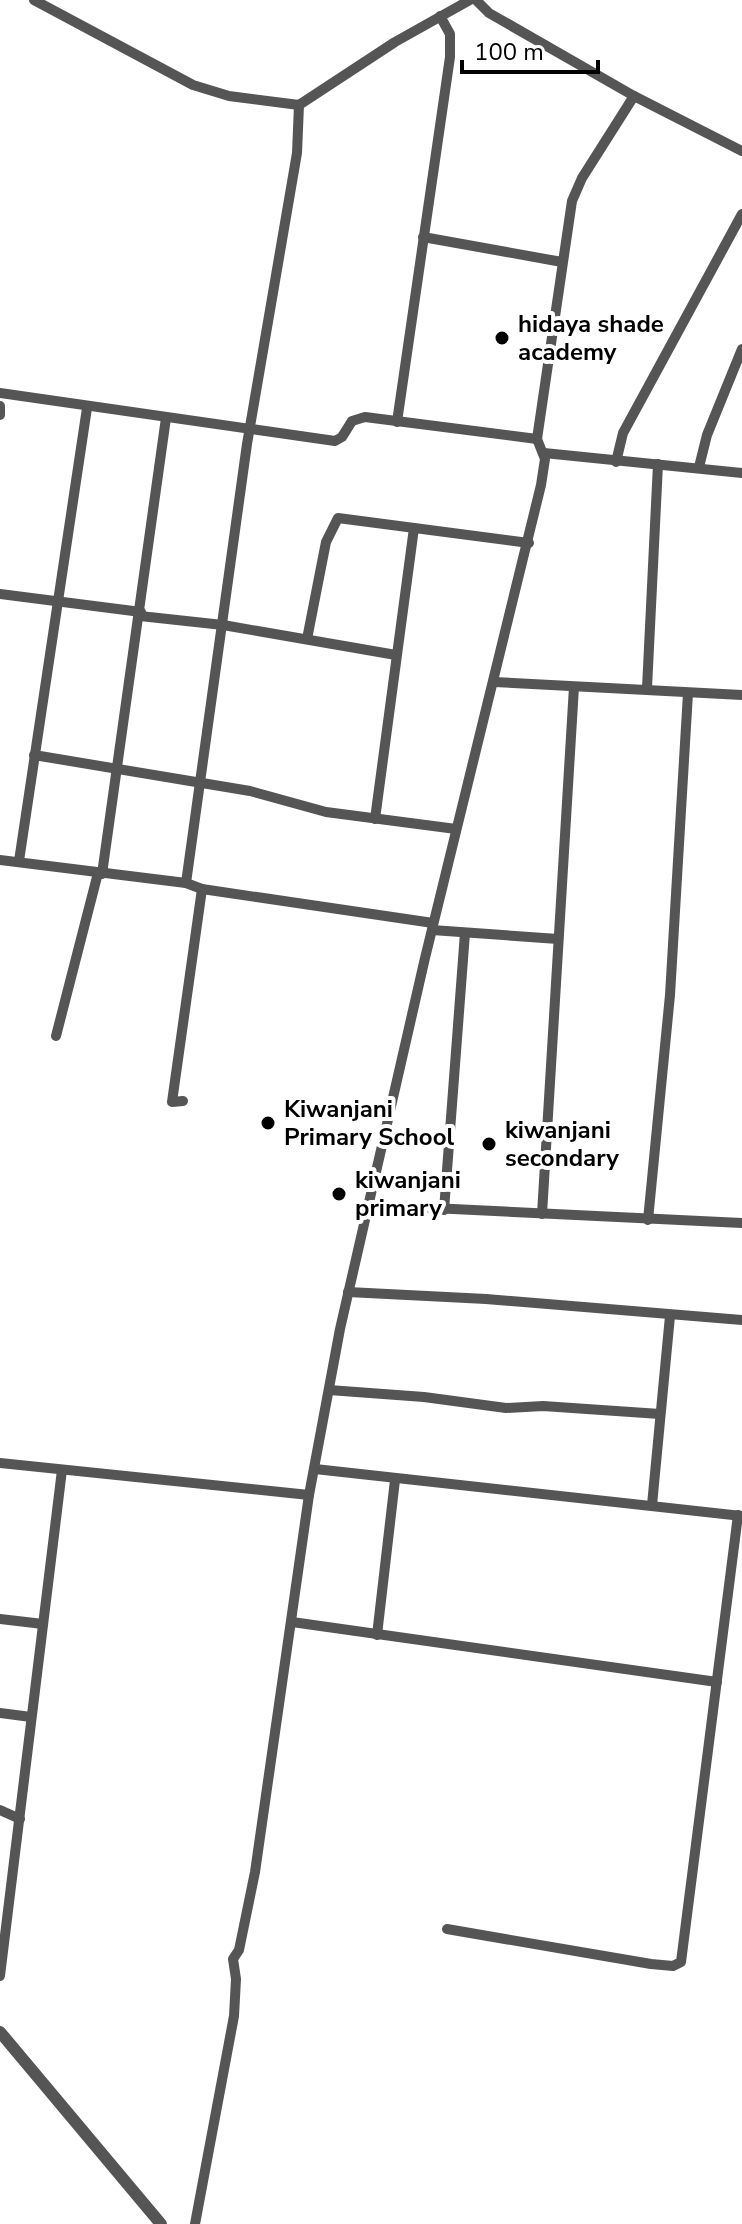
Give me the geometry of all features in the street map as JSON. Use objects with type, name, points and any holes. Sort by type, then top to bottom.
[{"type":"street","points":[[34,0],[193,85],[229,96],[299,105],[440,16],[473,0],[489,13],[634,96],[742,151]]},
{"type":"street","points":[[397,422],[451,49],[450,34],[440,16]]},
{"type":"street","points":[[195,2224],[234,2016],[236,1979],[233,1959],[239,1950],[255,1872],[309,1495],[348,1292],[456,829],[529,543],[544,453],[537,439],[562,262],[576,189],[634,96]]},
{"type":"street","points":[[186,883],[250,429],[297,153],[299,105]]},
{"type":"street","points":[[616,462],[623,433],[742,214]]},
{"type":"street","points":[[423,237],[562,262]]},
{"type":"street","points":[[699,467],[707,435],[742,349]]},
{"type":"street","points":[[0,393],[87,408],[335,441],[356,418],[537,439]]},
{"type":"street","points":[[0,406],[0,415]]},
{"type":"street","points":[[19,861],[87,408]]},
{"type":"street","points":[[56,1036],[100,873],[140,614],[166,418]]},
{"type":"street","points":[[544,453],[742,473]]},
{"type":"street","points":[[647,688],[658,464]]},
{"type":"street","points":[[307,639],[323,551],[336,519],[348,517],[529,543]]},
{"type":"street","points":[[375,819],[414,528]]},
{"type":"street","points":[[0,594],[223,625],[396,655]]},
{"type":"street","points":[[494,682],[742,695]]},
{"type":"street","points":[[542,1214],[574,687]]},
{"type":"street","points":[[648,1220],[670,995],[688,693]]},
{"type":"street","points":[[34,755],[250,791],[326,812],[456,829]]},
{"type":"street","points":[[0,860],[186,883],[202,889],[465,933],[558,939]]},
{"type":"street","points":[[183,1101],[172,1102],[202,889]]},
{"type":"street","points":[[444,1210],[465,933]]},
{"type":"street","points":[[370,1205],[742,1223]]},
{"type":"street","points":[[348,1292],[486,1299],[742,1320]]},
{"type":"street","points":[[652,1505],[670,1316]]},
{"type":"street","points":[[329,1390],[424,1397],[506,1408],[543,1406],[660,1414]]},
{"type":"street","points":[[0,1463],[309,1495]]},
{"type":"street","points":[[315,1469],[740,1515],[690,1914],[680,1964],[651,1964],[447,1929]]},
{"type":"street","points":[[0,1976],[62,1470]]},
{"type":"street","points":[[377,1635],[395,1480]]},
{"type":"street","points":[[0,1619],[43,1624]]},
{"type":"street","points":[[292,1622],[563,1657],[717,1682]]},
{"type":"street","points":[[0,1713],[31,1717]]},
{"type":"street","points":[[0,1810],[20,1819]]},
{"type":"street","points":[[0,2032],[161,2224]]},
{"type":"place","name":"hidaya shade academy","points":[[502,338]]},
{"type":"place","name":"Kiwanjani Primary School","points":[[268,1123]]},
{"type":"place","name":"kiwanjani secondary","points":[[489,1144]]},
{"type":"place","name":"kiwanjani primary","points":[[339,1194]]}]
